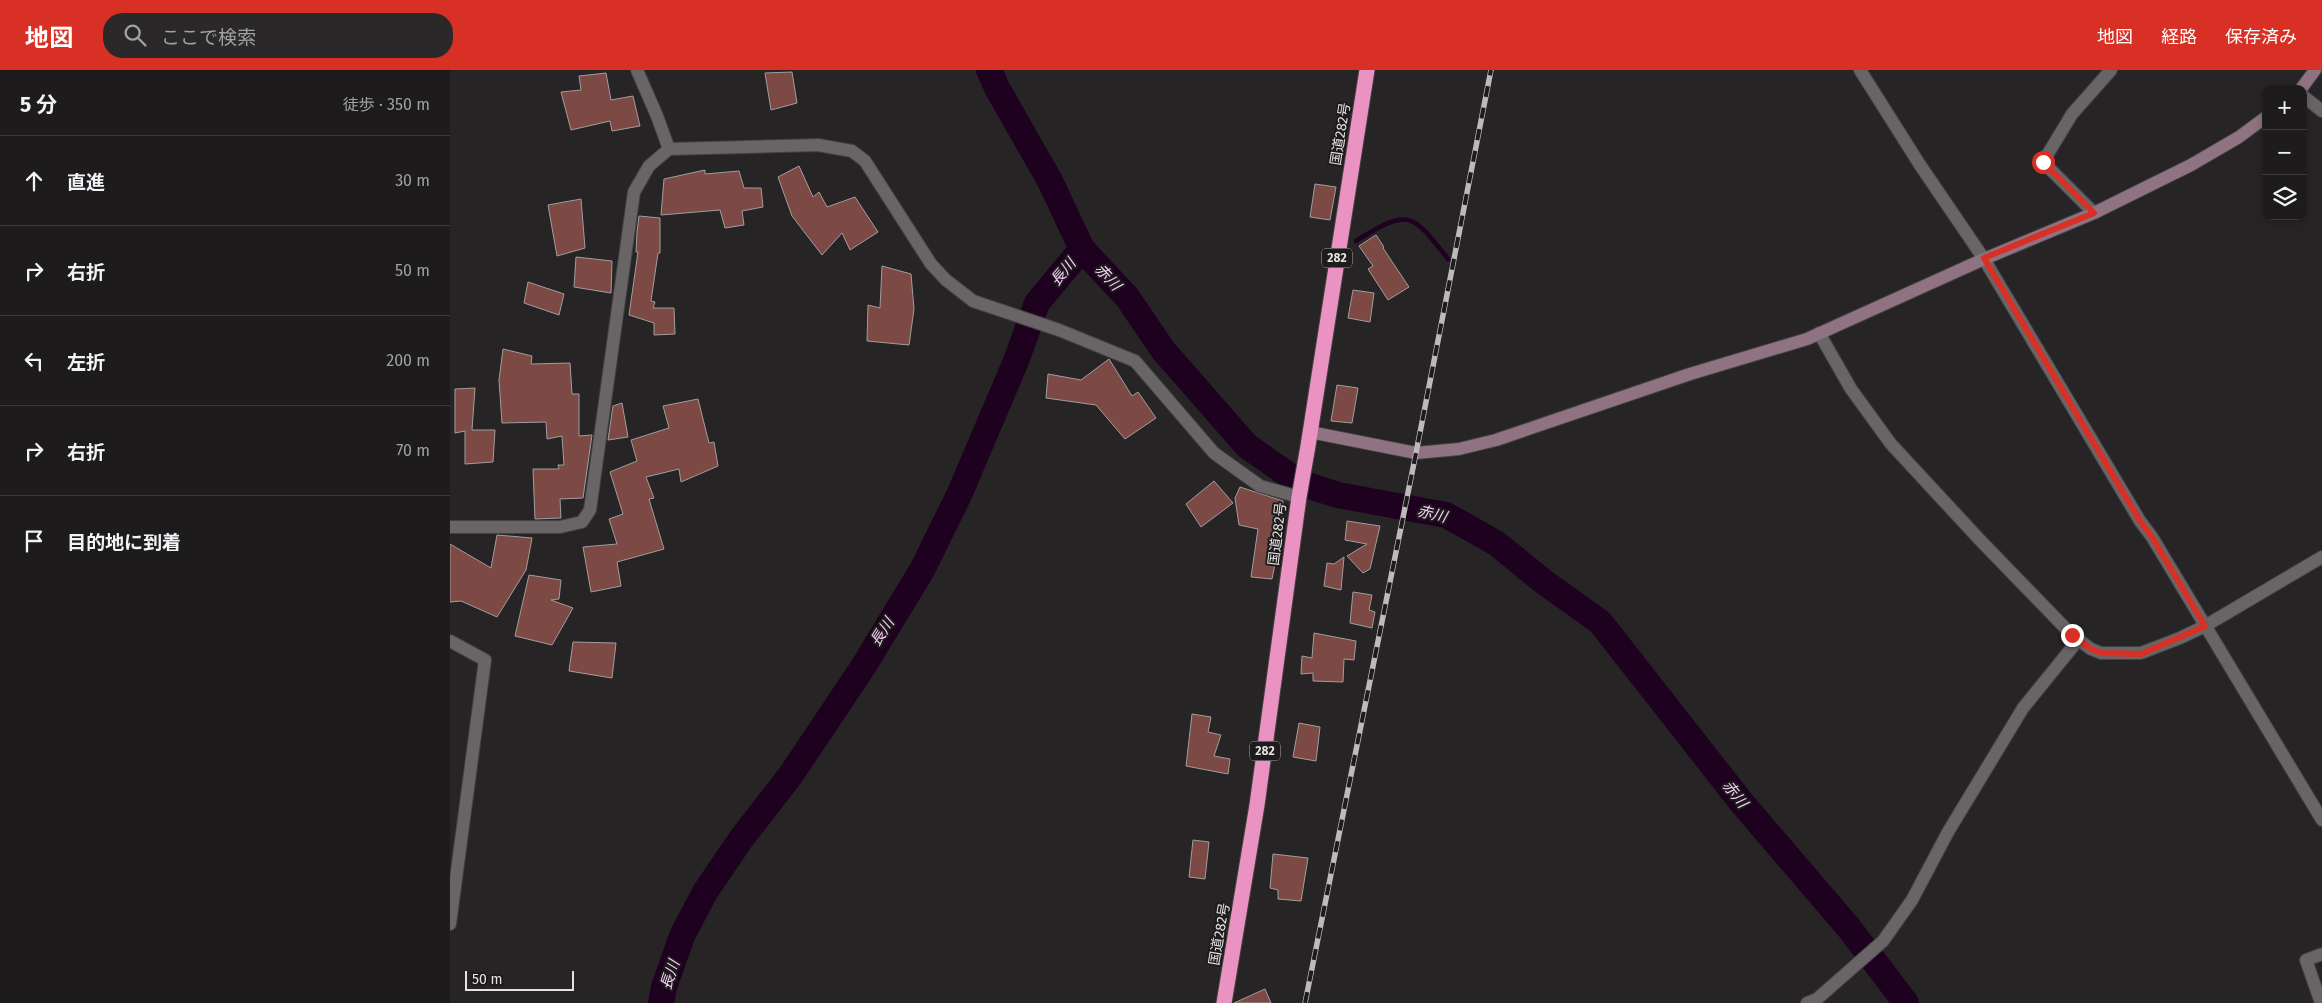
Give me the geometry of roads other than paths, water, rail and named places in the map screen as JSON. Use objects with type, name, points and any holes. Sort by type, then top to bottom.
[{"type":"highway","name":"国道282号","points":[[1224,1003],[1257,805],[1298,497],[1309,439],[1367,70]]},
{"type":"street","points":[[637,70],[669,149]]},
{"type":"street","points":[[1860,70],[1920,165],[1984,258],[2140,521],[2152,537],[2322,820]]},
{"type":"street","points":[[2094,213],[2043,162],[2072,114],[2111,70]]},
{"type":"street","points":[[2304,85],[2314,70]]},
{"type":"street","points":[[2307,99],[2322,111]]},
{"type":"street","points":[[1309,439],[1416,453],[1459,449],[1496,440],[1690,374],[1807,339],[1984,258],[2094,213],[2191,165],[2239,137],[2262,120]]},
{"type":"street","points":[[450,527],[560,528],[582,522],[590,510],[634,192],[649,166],[669,149],[818,145],[852,151],[865,161],[930,264],[946,280],[973,301],[1059,330],[1135,361],[1214,453],[1260,486],[1298,497]]},
{"type":"street","points":[[1819,333],[1851,389],[1891,444],[1978,539],[2078,640],[2091,649],[2101,653],[2141,654],[2205,626],[2322,557]]},
{"type":"street","points":[[1812,1001],[1883,941],[1912,900],[1948,832],[2023,708],[2078,640]]},
{"type":"street","points":[[450,641],[485,660],[450,924]]},
{"type":"street","points":[[2321,1003],[2306,960],[2322,954]]},
{"type":"waterway","name":"赤川","points":[[989,70],[997,88],[1050,181],[1082,249],[1127,297],[1163,350],[1247,446],[1300,483],[1338,495],[1446,515],[1496,543],[1544,582],[1600,622],[1742,803],[1849,928],[1906,1003]]},
{"type":"waterway","points":[[1356,241],[1388,223],[1408,220],[1417,224],[1436,243],[1448,259]]},
{"type":"waterway","name":"長川","points":[[661,1003],[664,987],[682,936],[705,892],[741,839],[790,776],[863,667],[922,570],[959,495],[1016,361],[1037,303],[1082,249]]},
{"type":"railway","points":[[1305,1003],[1491,70]]}]
